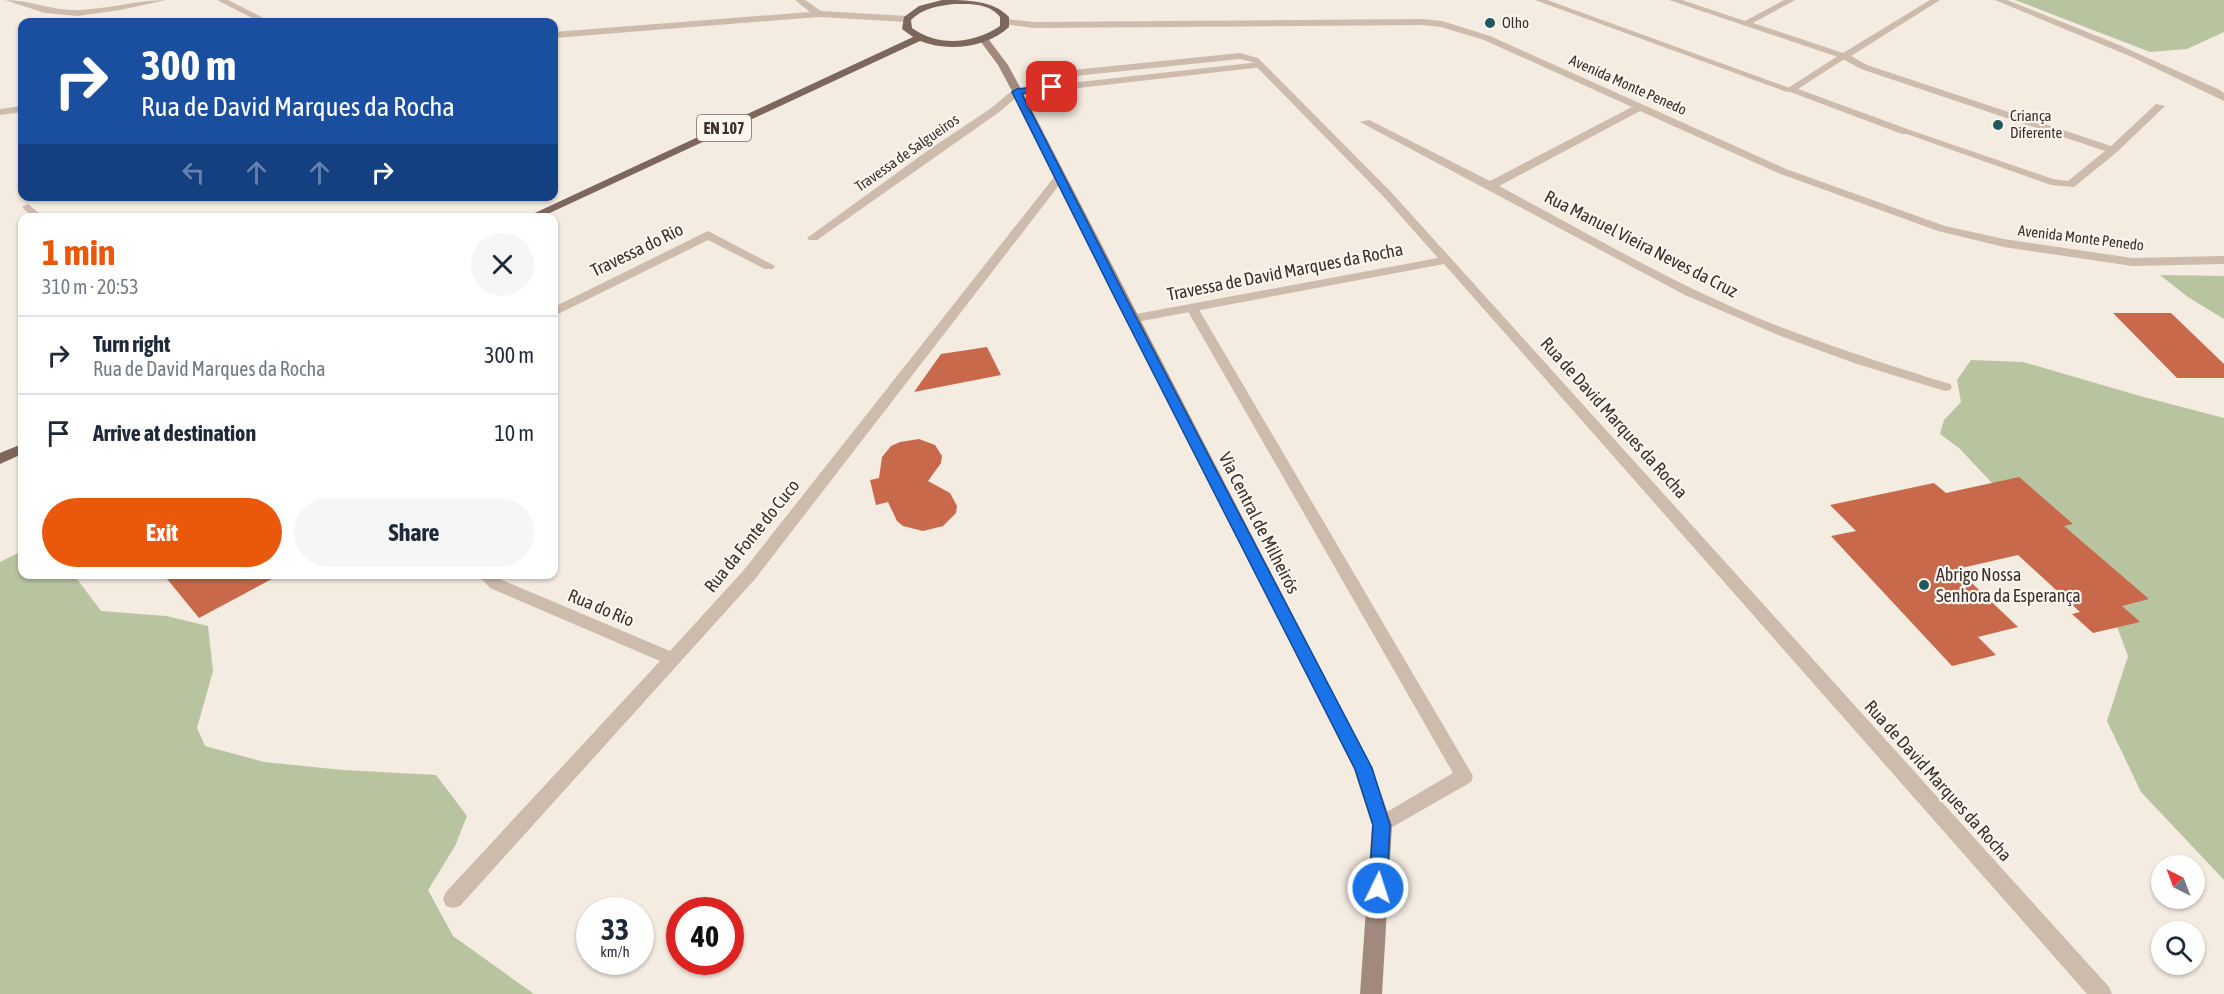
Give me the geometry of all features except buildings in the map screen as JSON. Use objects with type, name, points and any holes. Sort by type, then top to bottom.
[{"type":"main road","points":[[944,2],[983,2],[1002,13],[1006,22],[999,31],[984,38],[957,43],[936,42],[919,38],[907,29],[907,19],[924,7],[944,2]]},
{"type":"main road","name":"EN 107","points":[[540,213],[919,38]]},
{"type":"main road","points":[[0,459],[18,451]]},
{"type":"street","points":[[9,0],[51,12],[70,13],[98,11],[162,0]]},
{"type":"street","points":[[221,0],[258,18]]},
{"type":"street","points":[[798,0],[819,14]]},
{"type":"street","points":[[1539,0],[2050,182],[2070,185],[2113,150],[2160,106]]},
{"type":"street","points":[[1673,0],[1844,56],[1863,67],[2113,150]]},
{"type":"street","points":[[1745,24],[1791,0]]},
{"type":"street","points":[[1790,90],[1936,0]]},
{"type":"street","points":[[1999,0],[2086,32],[2139,55],[2224,98]]},
{"type":"street","points":[[558,35],[819,14],[907,19]]},
{"type":"street","name":"Avenida Monte Penedo","points":[[1006,22],[1034,25],[1422,22],[1442,24],[1487,38],[1782,171],[1942,229],[2004,243],[2132,262],[2224,260]]},
{"type":"street","name":"Via Central de Milheirós","points":[[984,38],[1003,65],[1131,319],[1364,768],[1382,825],[1371,994]]},
{"type":"street","name":"Rua de David Marques da Rocha","points":[[1017,92],[1260,65],[1387,194],[2101,994]]},
{"type":"street","name":"Travessa de Salgueiros","points":[[813,238],[994,111],[1017,92]]},
{"type":"street","points":[[1490,186],[1640,107]]},
{"type":"street","points":[[0,112],[18,110]]},
{"type":"street","name":"Rua Manuel Vieira Neves da Cruz","points":[[1365,122],[1689,292],[1783,333],[1945,387]]},
{"type":"street","name":"Rua da Fonte do Cuco","points":[[453,899],[749,575],[1059,178]]},
{"type":"street","points":[[28,207],[35,213]]},
{"type":"street","name":"Travessa do Rio","points":[[558,310],[708,235],[769,266]]},
{"type":"street","name":"Travessa de David Marques da Rocha","points":[[1131,319],[1446,260]]},
{"type":"street","points":[[1192,308],[1464,776],[1382,825]]},
{"type":"street","name":"Rua do Rio","points":[[490,579],[496,584],[672,659]]},
{"type":"green space","points":[[2015,0],[2224,0],[2224,32],[2187,49],[2150,52]]},
{"type":"green space","points":[[2160,275],[2224,276],[2224,319],[2188,297]]},
{"type":"green space","points":[[1971,360],[2023,362],[2224,418],[2224,880],[2205,860],[2205,855],[2200,855],[2141,792],[2107,721],[2128,656],[2086,545],[1991,482],[1959,448],[1940,434],[1944,420],[1961,402],[1957,380]]},
{"type":"green space","points":[[18,553],[18,579],[77,579],[101,611],[166,616],[208,626],[213,671],[197,728],[205,746],[264,762],[343,770],[436,775],[467,816],[455,846],[428,890],[453,936],[534,994],[0,994],[0,562]]},
{"type":"place","name":"Olho","points":[[1490,23]]},
{"type":"place","name":"Criança Diferente","points":[[1998,125]]},
{"type":"place","name":"Abrigo Nossa Senhora da Esperança","points":[[1924,585]]},
{"type":"route","points":[[1052,87],[1017,92],[1120,298],[1364,768],[1382,825],[1378,888]]}]
